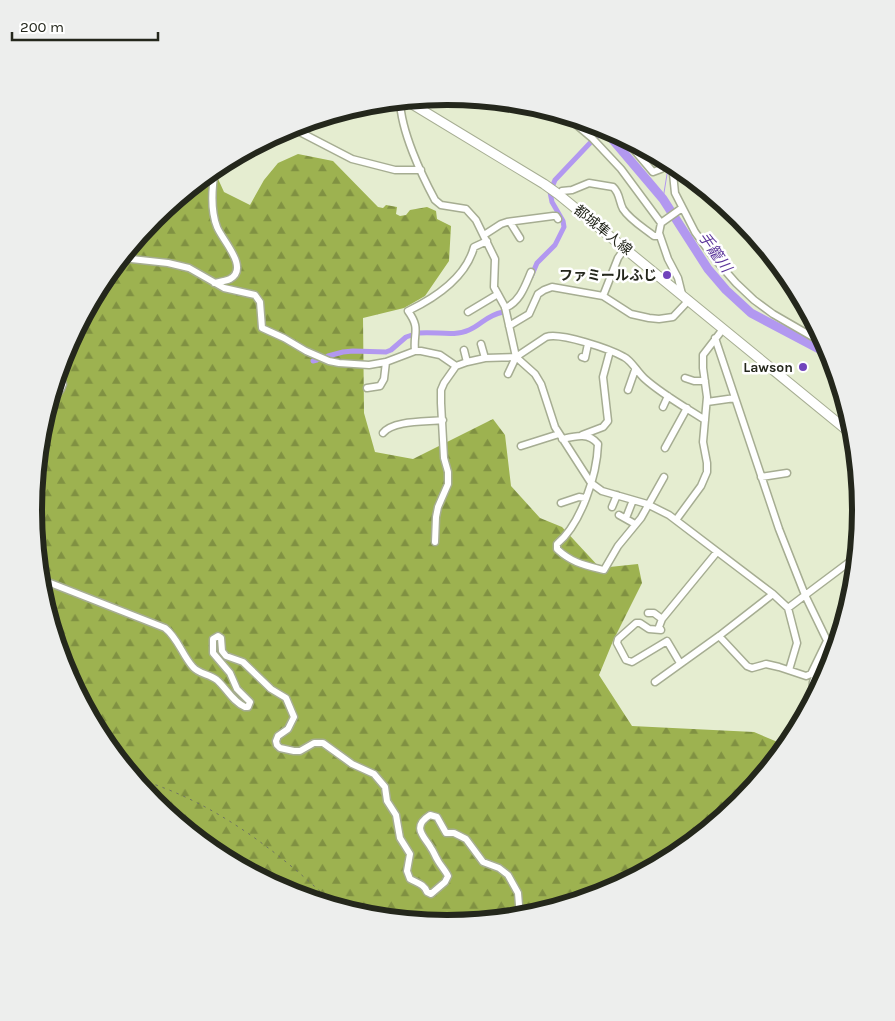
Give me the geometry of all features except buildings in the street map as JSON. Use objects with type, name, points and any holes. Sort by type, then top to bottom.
[{"type":"main road","name":"都城隼人線","points":[[416,107],[559,194],[844,428]]},
{"type":"street","points":[[401,108],[404,125],[421,170],[436,202],[441,205],[468,210],[486,238],[495,260],[494,285],[505,308],[516,357],[535,374],[541,384],[560,437],[592,483],[602,491],[661,510],[773,594],[788,608],[797,643],[789,670]]},
{"type":"street","points":[[509,326],[529,314],[538,294],[549,288],[560,287],[603,296],[633,314],[659,319],[674,316],[686,297],[659,236],[661,223],[621,168],[580,128]]},
{"type":"street","points":[[301,133],[352,159],[395,170],[421,170]]},
{"type":"street","points":[[636,152],[653,172],[662,167]]},
{"type":"street","points":[[673,174],[675,193],[695,232],[736,283],[773,314],[814,338]]},
{"type":"street","points":[[214,180],[212,201],[216,225],[236,258],[237,265],[236,272],[232,278],[214,282]]},
{"type":"street","points":[[559,194],[562,191],[572,190],[589,183],[613,187],[618,193],[622,206],[628,215],[654,236],[659,236]]},
{"type":"street","points":[[661,223],[682,208]]},
{"type":"street","points":[[416,351],[416,326],[408,311],[425,303],[444,288],[468,262],[474,247],[501,224],[553,216],[558,219]]},
{"type":"street","points":[[510,222],[520,238]]},
{"type":"street","points":[[603,296],[618,258],[625,248]]},
{"type":"street","points":[[130,259],[168,263],[189,268],[224,288],[255,295],[260,302],[262,328],[329,361],[369,365],[386,362],[416,351],[440,355],[456,366]]},
{"type":"street","points":[[505,308],[512,305],[518,299],[531,272]]},
{"type":"street","points":[[468,312],[498,294]]},
{"type":"street","points":[[676,520],[701,486],[707,472],[703,442],[707,402],[703,355],[723,329]]},
{"type":"street","points":[[508,374],[516,357],[549,335],[588,344],[627,359],[635,370],[653,386],[705,420]]},
{"type":"street","points":[[715,338],[779,529],[829,648]]},
{"type":"street","points":[[481,344],[485,358]]},
{"type":"street","points":[[582,357],[585,358],[588,344]]},
{"type":"street","points":[[464,350],[467,362]]},
{"type":"street","points":[[521,446],[560,437],[582,435],[603,427],[608,421],[603,377],[610,351]]},
{"type":"street","points":[[436,542],[438,507],[448,484],[448,472],[444,458],[441,390],[444,383],[456,366],[467,362],[485,358],[516,357]]},
{"type":"street","points":[[367,388],[380,386],[384,379],[386,362]]},
{"type":"street","points":[[628,390],[635,370]]},
{"type":"street","points":[[685,378],[704,382]]},
{"type":"street","points":[[663,407],[668,396]]},
{"type":"street","points":[[707,402],[735,398]]},
{"type":"street","points":[[665,448],[687,408]]},
{"type":"street","points":[[383,433],[394,426],[443,420]]},
{"type":"street","points":[[582,435],[594,439],[598,444],[595,473],[574,524],[566,536],[557,544],[557,549],[568,559],[604,570],[618,546],[641,518],[647,504],[664,477]]},
{"type":"street","points":[[761,477],[787,473]]},
{"type":"street","points":[[612,507],[617,495]]},
{"type":"street","points":[[560,502],[579,497],[585,498]]},
{"type":"street","points":[[633,500],[622,517],[635,524]]},
{"type":"street","points":[[680,663],[659,627],[662,619],[718,552]]},
{"type":"street","points":[[788,608],[849,562]]},
{"type":"street","points":[[49,582],[166,628],[197,671],[216,680],[238,703],[245,707],[248,706],[249,699],[238,689],[230,673],[213,654],[213,639],[218,636],[221,638],[222,651],[226,656],[243,662],[270,689],[286,698],[294,717],[288,728],[278,736],[277,745],[280,748],[300,751],[314,743],[323,743],[352,764],[374,774],[383,784],[387,801],[396,815],[400,838],[410,854],[408,871],[410,879],[420,883],[426,888],[426,892],[431,894],[446,882],[448,876],[423,838],[420,828],[422,821],[430,815],[437,817],[446,833],[454,833],[466,839],[483,862],[499,868],[508,875],[518,893],[519,909]]},
{"type":"street","points":[[655,682],[720,636],[773,594]]},
{"type":"street","points":[[648,613],[654,613],[662,619]]},
{"type":"street","points":[[661,630],[649,630],[640,623],[636,623],[618,639],[617,643],[626,660],[632,662],[667,641]]},
{"type":"street","points":[[720,636],[747,666],[752,668],[766,664],[789,670],[802,676],[811,674],[826,644]]},
{"type":"street","points":[[813,686],[826,644]]},
{"type":"green space","points":[[298,154],[333,161],[378,207],[383,208],[386,205],[397,207],[396,214],[400,216],[406,215],[410,210],[427,207],[436,211],[437,219],[451,226],[449,261],[425,296],[404,308],[363,318],[364,413],[375,452],[413,459],[493,419],[505,435],[511,486],[540,518],[562,527],[600,568],[638,564],[642,583],[613,641],[599,675],[632,726],[754,732],[779,743],[752,778],[715,815],[673,847],[627,874],[578,894],[552,902],[527,908],[474,915],[421,915],[395,912],[368,908],[317,894],[268,874],[245,861],[222,847],[180,815],[143,778],[126,757],[111,736],[84,690],[64,641],[56,615],[50,590],[43,537],[42,510],[46,458],[50,431],[64,380],[84,331],[111,285],[143,243],[161,224],[180,206],[217,177],[224,192],[250,205],[264,180],[278,163]]},
{"type":"waterway","points":[[596,137],[600,135]]},
{"type":"waterway","name":"手籠川","points":[[614,141],[663,199],[708,269],[726,290],[751,313],[819,349]]},
{"type":"waterway","points":[[531,277],[537,263],[555,245],[564,227],[563,221],[552,202],[550,192],[555,180],[591,142]]},
{"type":"waterway","points":[[663,199],[668,171]]},
{"type":"waterway","points":[[419,333],[463,332],[503,312]]},
{"type":"waterway","points":[[328,356],[353,351],[386,352],[406,337],[415,334]]},
{"type":"waterway","points":[[313,361],[317,360]]},
{"type":"railway","points":[[147,783],[191,800],[244,830],[292,867],[326,897]]},
{"type":"place","name":"ファミールふじ","points":[[667,275]]},
{"type":"place","name":"Lawson","points":[[803,367]]}]
